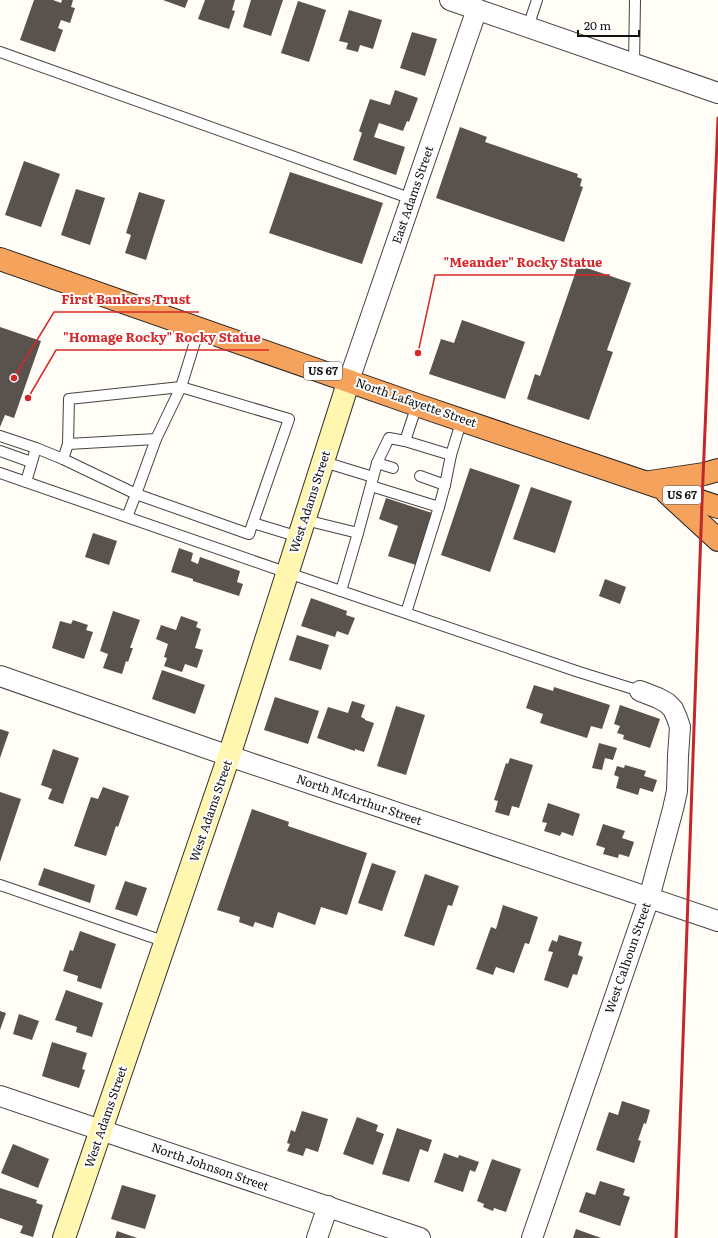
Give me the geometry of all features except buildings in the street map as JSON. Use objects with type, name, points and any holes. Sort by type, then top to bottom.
[{"type":"highway","name":"North Lafayette Street","points":[[0,259],[417,405],[718,507]]},
{"type":"highway","name":"US 67","points":[[653,485],[718,470]]},
{"type":"highway","points":[[653,485],[718,540]]},
{"type":"street","points":[[450,0],[718,94]]},
{"type":"street","name":"East Adams Street","points":[[349,380],[477,9]]},
{"type":"street","name":"West Adams Street","points":[[64,1238],[229,756],[349,380]]},
{"type":"street","name":"North McArthur Street","points":[[0,676],[229,756],[718,921]]},
{"type":"street","name":"West Calhoun Street","points":[[532,1238],[649,898],[677,791],[680,727],[677,718],[673,709],[667,703],[640,691]]},
{"type":"street","name":"North Johnson Street","points":[[0,1096],[420,1238]]},
{"type":"street","points":[[317,1238],[328,1206]]},
{"type":"lane","points":[[528,27],[537,0]]},
{"type":"lane","points":[[634,64],[635,0]]},
{"type":"lane","points":[[0,52],[412,199]]},
{"type":"lane","points":[[127,517],[156,439],[181,387],[199,328]]},
{"type":"lane","points":[[0,436],[63,459],[136,494],[249,534],[289,419],[181,387],[69,399],[68,444],[63,459]]},
{"type":"lane","points":[[405,441],[417,405]]},
{"type":"lane","points":[[406,613],[439,507],[451,455],[462,419]]},
{"type":"lane","points":[[341,591],[377,463],[389,438],[405,441],[451,455]]},
{"type":"lane","points":[[68,444],[156,439]]},
{"type":"lane","points":[[26,482],[36,448]]},
{"type":"lane","points":[[0,451],[32,462]]},
{"type":"lane","points":[[324,462],[439,507]]},
{"type":"lane","points":[[377,463],[393,468]]},
{"type":"lane","points":[[0,473],[288,573],[579,672],[640,691]]},
{"type":"lane","points":[[420,476],[445,485]]},
{"type":"lane","points":[[253,523],[302,529],[358,533]]},
{"type":"lane","points":[[0,885],[166,942]]},
{"type":"railway","points":[[676,1238],[702,502],[718,118]]},
{"type":"place","name":"\"Meander\" Rocky Statue","points":[[418,353]]},
{"type":"place","name":"First Bankers Trust","points":[[14,378]]},
{"type":"place","name":"\"Homage Rocky\" Rocky Statue","points":[[28,398]]}]
